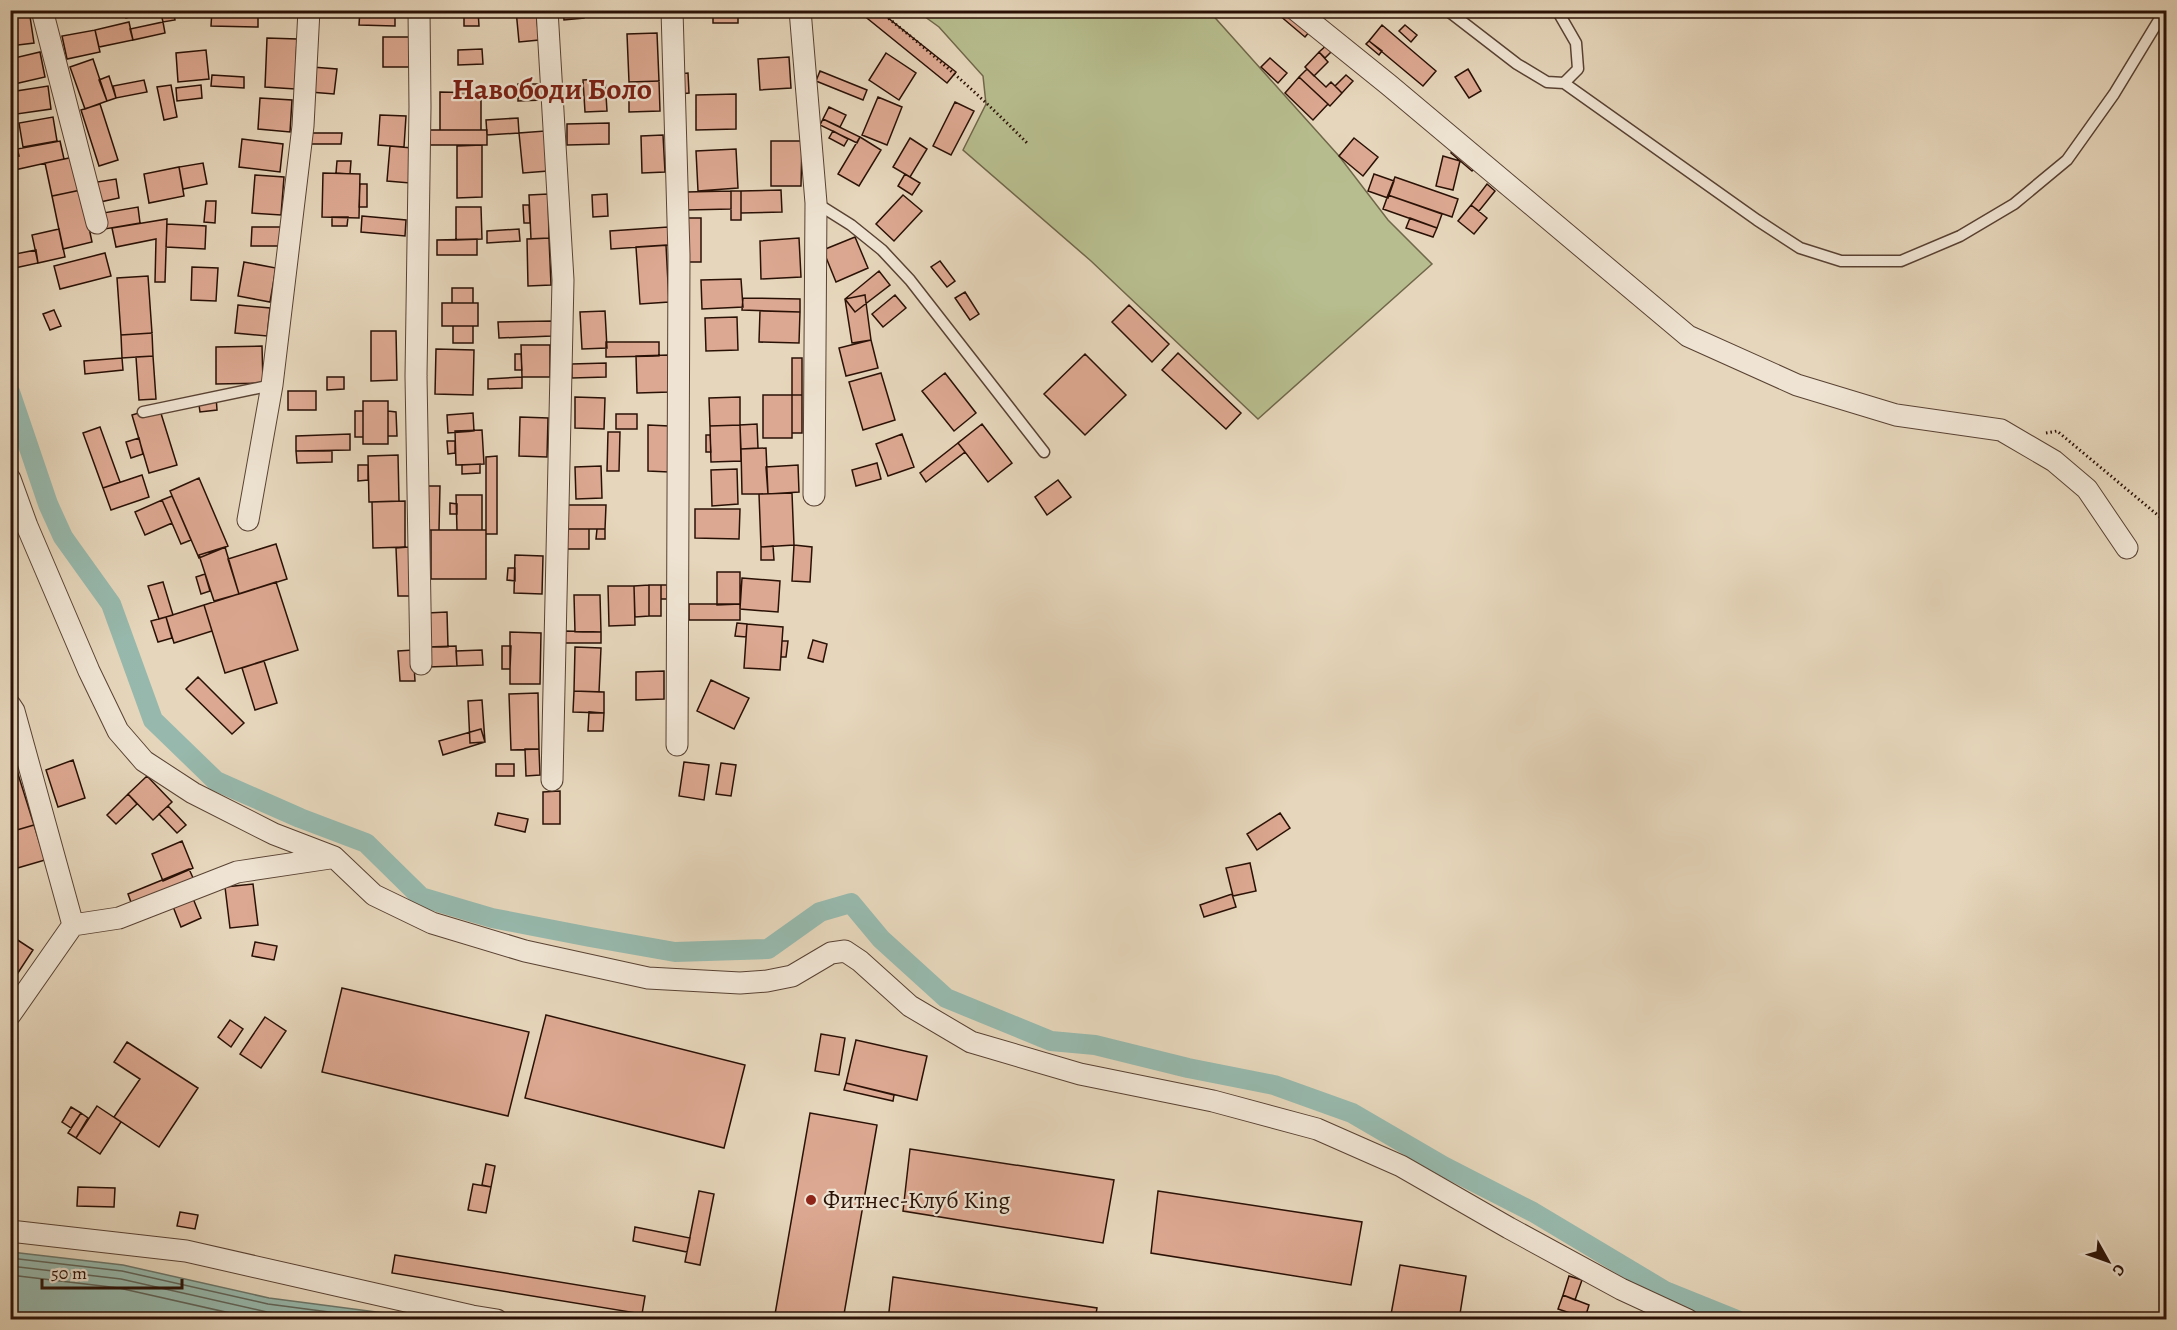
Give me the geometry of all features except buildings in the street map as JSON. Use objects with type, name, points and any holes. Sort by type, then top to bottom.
[{"type":"street","points":[[42,10],[97,223]]},
{"type":"street","points":[[248,520],[273,385],[303,126],[309,10]]},
{"type":"street","points":[[419,10],[416,376],[421,664]]},
{"type":"street","points":[[547,10],[563,280],[552,780]]},
{"type":"street","points":[[672,10],[680,255],[676,745]]},
{"type":"street","points":[[800,10],[816,203],[814,495]]},
{"type":"street","points":[[1296,10],[1389,85],[1688,336],[1797,385],[1896,415],[2001,430],[2054,461],[2087,489],[2127,548]]},
{"type":"street","points":[[10,479],[27,526],[89,671],[118,731],[144,761],[193,793],[274,834],[334,857],[374,895],[432,923],[525,951],[648,978],[740,983],[767,981],[792,976],[831,953],[844,951],[910,1006],[971,1042],[1080,1074],[1213,1101],[1317,1129],[1401,1166],[1621,1289],[1688,1320]]},
{"type":"street","points":[[10,705],[14,711],[73,925]]},
{"type":"street","points":[[10,1015],[73,925],[119,918],[237,872],[334,857]]},
{"type":"street","points":[[10,1231],[186,1251],[497,1320]]},
{"type":"lane","points":[[1448,10],[1517,64],[1547,82],[1564,83],[1800,248],[1841,261],[1901,261],[1959,236],[2014,204],[2067,160],[2114,94],[2165,10]]},
{"type":"lane","points":[[1557,10],[1576,43],[1578,69],[1564,83]]},
{"type":"lane","points":[[816,203],[851,225],[882,250],[910,280],[1044,453]]},
{"type":"lane","points":[[143,412],[273,385]]},
{"type":"path","points":[[878,10],[931,52],[990,105],[1028,144]]},
{"type":"green space","points":[[917,11],[1209,11],[1339,156],[1388,220],[1432,264],[1258,419],[1091,261],[963,150],[986,104],[983,76],[939,27]]},
{"type":"water","points":[[11,1252],[123,1265],[269,1298],[420,1319],[11,1319]]},
{"type":"waterway","points":[[10,392],[48,504],[63,537],[111,604],[153,720],[216,781],[300,818],[366,843],[421,897],[492,918],[675,952],[768,949],[820,912],[851,903],[881,939],[946,998],[1051,1041],[1095,1045],[1188,1068],[1274,1085],[1352,1113],[1443,1166],[1533,1212],[1665,1291],[1737,1320]]},
{"type":"place","name":"Фитнес-Клуб King","points":[[811,1200]]},
{"type":"district","name":"Навободи Боло","points":[[552,89]]}]
